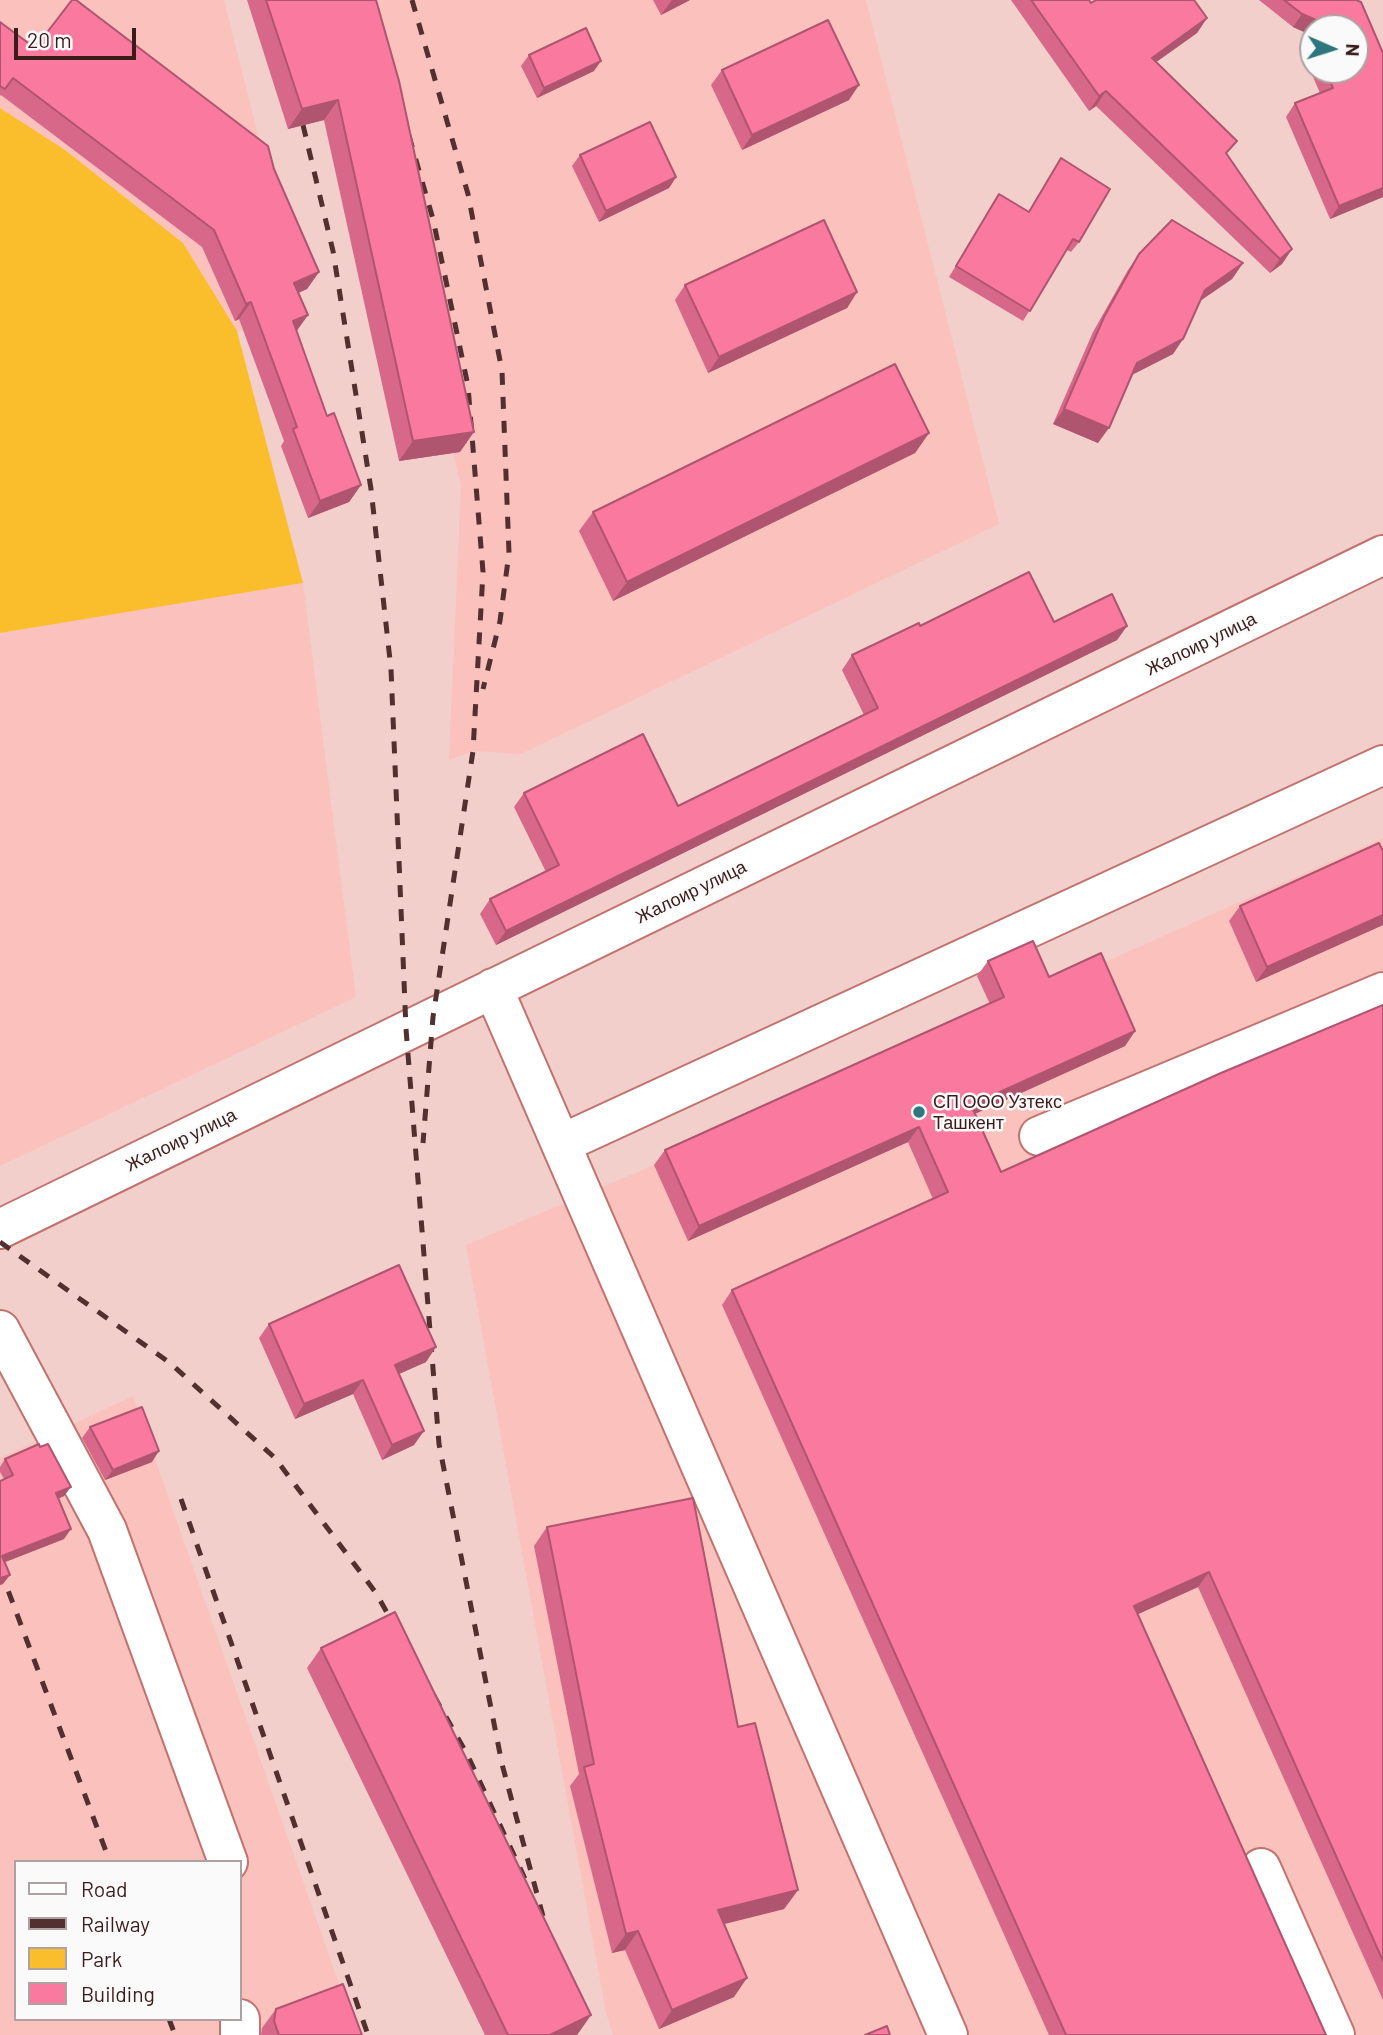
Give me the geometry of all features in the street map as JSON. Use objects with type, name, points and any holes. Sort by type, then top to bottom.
[{"type":"street","name":"Жалоир улица","points":[[0,1229],[1383,555]]},
{"type":"street","points":[[561,1144],[1383,765]]},
{"type":"street","points":[[493,988],[948,2035]]},
{"type":"street","points":[[1039,1136],[1383,992]]},
{"type":"street","points":[[0,1331],[107,1530],[227,1860]]},
{"type":"street","points":[[1262,1868],[1335,2035]]},
{"type":"shaded area","points":[[0,0],[224,0],[305,321],[237,331],[183,243],[65,150],[0,108]]},
{"type":"shaded area","points":[[330,0],[866,0],[999,524],[521,754],[473,751],[449,760],[461,486],[414,287]]},
{"type":"shaded area","points":[[303,583],[356,997],[0,1166],[0,633]]},
{"type":"shaded area","points":[[1383,838],[1383,2035],[613,2035],[606,2013],[466,1245],[654,1165],[993,1013],[977,976],[1022,956],[1038,992]]},
{"type":"shaded area","points":[[133,1396],[357,2035],[0,2035],[0,1458]]},
{"type":"green space","points":[[0,108],[65,150],[183,243],[237,331],[303,583],[0,633]]},
{"type":"building","points":[[72,0],[76,0],[268,146],[274,169],[319,272],[294,283],[308,315],[293,321],[327,416],[334,413],[361,485],[320,501],[293,429],[297,427],[251,302],[246,304],[214,230],[13,78],[5,89],[0,86],[0,22],[35,48]]},
{"type":"building","points":[[266,0],[376,0],[399,81],[474,432],[413,441],[338,100],[302,109]]},
{"type":"building","points":[[1031,0],[1089,0],[1091,3],[1096,0],[1194,0],[1207,18],[1152,58],[1237,141],[1226,153],[1292,249],[1280,259],[1106,91],[1099,96]]},
{"type":"building","points":[[1284,0],[1356,0],[1361,2],[1366,14],[1302,14]]},
{"type":"building","points":[[828,20],[859,85],[752,135],[722,70]]},
{"type":"building","points":[[1369,21],[1383,53],[1383,188],[1339,206],[1295,103],[1333,88],[1331,84],[1369,84]]},
{"type":"building","points":[[586,28],[601,61],[544,88],[529,55]]},
{"type":"building","points":[[650,122],[676,177],[606,211],[580,155]]},
{"type":"building","points":[[1061,158],[1110,189],[1079,242],[1073,239],[1030,311],[956,266],[999,194],[1029,212]]},
{"type":"building","points":[[824,220],[857,292],[719,357],[685,285]]},
{"type":"building","points":[[1172,220],[1243,263],[1205,290],[1183,339],[1137,363],[1109,428],[1064,409],[1104,317],[1139,254]]},
{"type":"building","points":[[895,364],[929,433],[627,582],[593,512]]},
{"type":"building","points":[[1029,572],[1054,622],[1112,594],[1127,626],[506,931],[490,899],[559,865],[524,793],[643,734],[678,806],[878,708],[852,655],[919,623],[920,626]]},
{"type":"building","points":[[1379,843],[1383,851],[1383,915],[1267,967],[1240,906]]},
{"type":"building","points":[[1033,941],[1049,977],[1101,953],[1135,1031],[971,1105],[1001,1172],[1221,1073],[1383,1005],[1383,1961],[1209,1572],[1134,1606],[1326,2035],[1066,2035],[732,1290],[948,1192],[919,1127],[699,1226],[665,1150],[1004,997],[988,961]]},
{"type":"building","points":[[399,1265],[436,1347],[395,1365],[424,1431],[392,1445],[363,1380],[304,1404],[269,1324]]},
{"type":"building","points":[[142,1407],[159,1451],[113,1470],[90,1427]]},
{"type":"building","points":[[39,1444],[40,1447],[48,1444],[71,1487],[56,1493],[71,1529],[2,1556],[10,1575],[0,1578],[0,1481],[13,1475],[5,1459]]},
{"type":"building","points":[[693,1498],[738,1727],[755,1723],[798,1890],[718,1910],[747,1978],[672,2010],[638,1931],[626,1934],[584,1767],[594,1764],[547,1527]]},
{"type":"building","points":[[395,1612],[591,2015],[550,2035],[508,2035],[321,1648]]},
{"type":"building","points":[[343,1984],[362,2035],[279,2035],[274,2021],[276,2009]]},
{"type":"building","points":[[887,2026],[890,2035],[865,2035]]},
{"type":"railway","points":[[412,0],[468,194],[502,371],[509,553],[500,621],[483,689]]},
{"type":"railway","points":[[303,125],[333,251],[371,489],[391,669],[406,1029],[439,1444],[502,1764],[544,1920]]},
{"type":"railway","points":[[409,136],[433,219],[468,386],[483,572],[473,751],[433,1017],[423,1143]]},
{"type":"railway","points":[[0,1242],[170,1363],[275,1458],[376,1593],[398,1632]]},
{"type":"railway","points":[[181,1499],[368,2035]]},
{"type":"railway","points":[[0,1569],[109,1860]]},
{"type":"railway","points":[[434,1696],[467,1754],[526,1881]]},
{"type":"railway","points":[[170,2021],[175,2035]]},
{"type":"place","name":"СП ООО Узтекс Ташкент","points":[[919,1112]]}]
